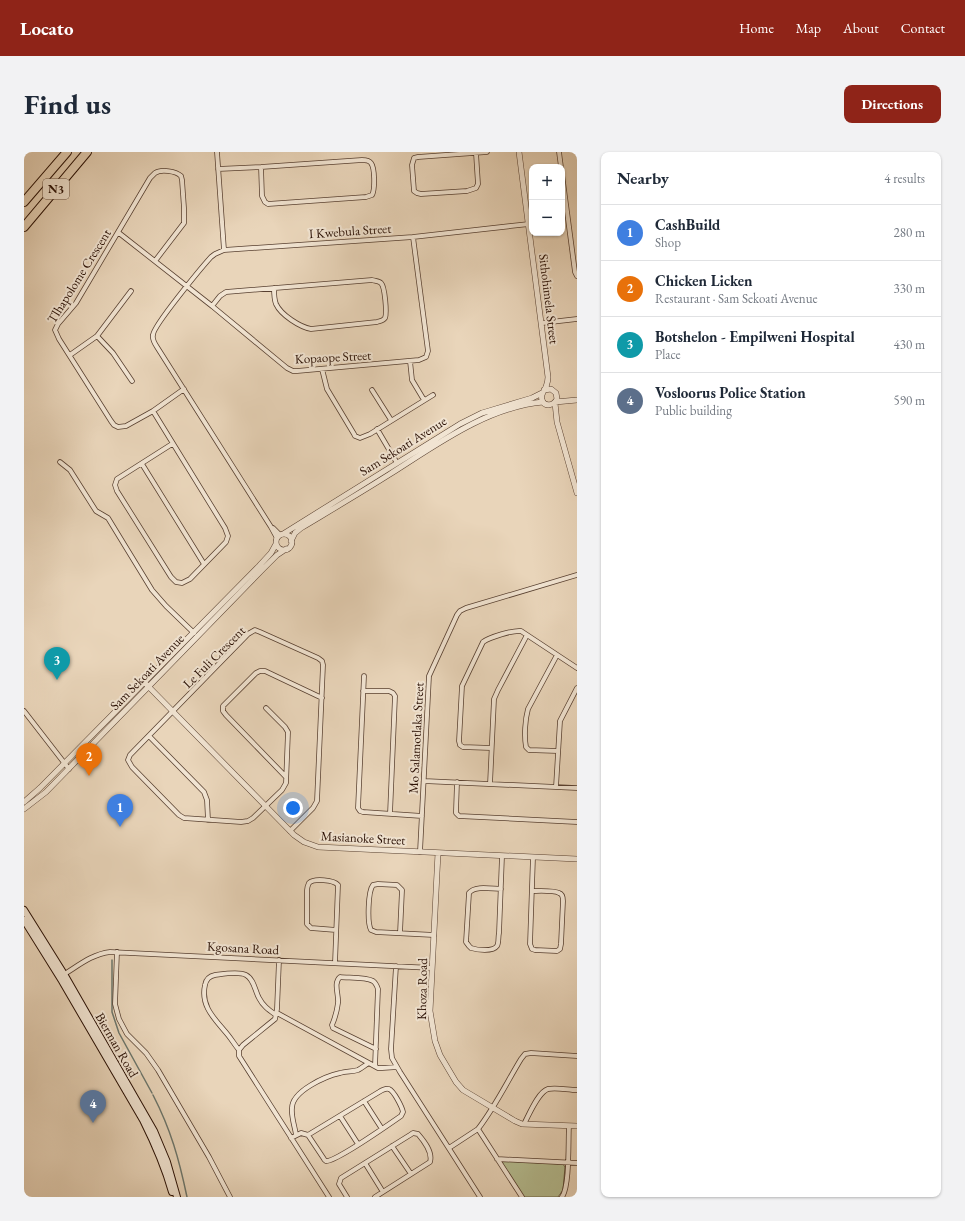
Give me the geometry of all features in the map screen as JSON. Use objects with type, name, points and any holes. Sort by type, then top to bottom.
[{"type":"highway","name":"N3","points":[[24,202],[67,152]]},
{"type":"highway","name":"N3","points":[[24,227],[87,152]]},
{"type":"main road","name":"Bierman Road","points":[[24,910],[154,1132],[167,1162],[177,1197]]},
{"type":"main road","points":[[24,920],[62,975]]},
{"type":"main road","name":"Bierman Road","points":[[62,975],[94,1036],[153,1140],[164,1166],[173,1197]]},
{"type":"street","points":[[217,152],[224,250],[211,257],[187,286],[153,335],[153,339],[279,538],[279,548],[286,549],[291,545],[291,541],[288,536],[279,538]]},
{"type":"street","points":[[476,153],[478,184],[476,188],[467,191],[421,194],[414,191],[412,165],[414,158],[487,152]]},
{"type":"street","name":"Sithohimela Street","points":[[519,152],[529,224]]},
{"type":"street","points":[[559,152],[561,164]]},
{"type":"street","points":[[218,169],[261,168],[362,160],[371,163],[373,168],[374,191],[372,195],[366,197],[268,204],[262,196],[261,168]]},
{"type":"street","name":"Tlhapolome Crescent","points":[[155,262],[184,223],[182,180],[181,176],[178,174],[160,172],[153,175],[76,303],[56,327],[56,334],[114,425],[118,427],[126,426],[153,411],[184,389]]},
{"type":"street","points":[[565,197],[575,272],[577,276]]},
{"type":"street","name":"I Kwebula Street","points":[[224,250],[413,237],[529,224]]},
{"type":"street","name":"Kopaope Street","points":[[118,233],[187,286],[287,368],[293,371],[410,361],[423,359],[427,356],[428,351],[413,237]]},
{"type":"street","name":"Sithohimela Street","points":[[531,236],[548,377],[555,393]]},
{"type":"street","points":[[212,306],[220,296],[226,292],[274,288],[376,281],[382,284],[384,288],[386,313],[382,321],[312,330],[297,324],[279,309],[275,299],[274,288]]},
{"type":"street","points":[[70,355],[97,336],[131,291]]},
{"type":"street","points":[[542,324],[577,319]]},
{"type":"street","points":[[97,336],[110,349],[132,381]]},
{"type":"street","points":[[410,361],[412,380],[424,400]]},
{"type":"street","points":[[322,369],[327,389],[355,436],[360,438],[363,438],[377,430],[433,395]]},
{"type":"street","name":"Sithohimela Street","points":[[543,392],[548,377]]},
{"type":"street","points":[[567,401],[549,389],[543,392],[541,397],[551,409],[557,422],[577,493]]},
{"type":"street","points":[[372,390],[391,420]]},
{"type":"street","name":"Sam Sekoati Avenue","points":[[24,802],[40,788],[263,562],[271,553],[279,538],[397,462],[460,424],[489,411],[532,398],[543,392]]},
{"type":"street","points":[[555,393],[557,399],[555,403],[557,422]]},
{"type":"street","points":[[545,403],[550,405],[577,400]]},
{"type":"street","name":"Sam Sekoati Avenue","points":[[291,541],[295,533],[301,528],[466,427],[513,408],[534,403],[545,403]]},
{"type":"street","points":[[153,411],[228,533],[226,542],[187,581],[182,583],[174,580],[167,571],[115,487],[117,480],[172,444]]},
{"type":"street","points":[[377,430],[397,462]]},
{"type":"street","points":[[60,462],[70,470],[96,511],[108,518],[155,594],[194,633]]},
{"type":"street","points":[[142,464],[204,564]]},
{"type":"street","name":"Sam Sekoati Avenue","points":[[24,809],[40,798],[263,569],[277,555],[286,549]]},
{"type":"street","name":"Mo Salamotlaka Street","points":[[420,852],[429,676],[458,613],[466,608],[577,575]]},
{"type":"street","name":"Le Fuli Crescent","points":[[286,776],[286,783],[284,787],[248,822],[188,819],[182,817],[130,764],[128,760],[129,757],[149,736],[248,634],[255,630],[276,639],[318,658],[322,661],[324,668],[317,801],[313,808],[290,831]]},
{"type":"street","points":[[491,748],[466,748],[460,744],[459,741],[462,686],[485,640],[516,631],[521,631],[577,668]]},
{"type":"street","points":[[490,784],[495,696],[527,635]]},
{"type":"street","points":[[557,655],[528,709],[525,740],[526,747],[529,750],[558,751]]},
{"type":"street","points":[[286,776],[224,713],[223,706],[256,673],[262,670],[322,698]]},
{"type":"street","points":[[364,676],[358,808],[363,812],[422,816]]},
{"type":"street","name":"Masianoke Street","points":[[144,682],[290,831],[301,840],[314,846],[577,859]]},
{"type":"street","points":[[556,787],[560,719],[577,688]]},
{"type":"street","points":[[364,691],[389,691],[395,696],[390,814]]},
{"type":"street","points":[[266,708],[288,732],[286,776]]},
{"type":"street","points":[[24,711],[69,769]]},
{"type":"street","points":[[149,736],[204,792],[207,800],[208,820]]},
{"type":"street","points":[[424,781],[577,788]]},
{"type":"street","points":[[457,782],[456,813],[459,816],[577,822]]},
{"type":"street","name":"Khoza Road","points":[[438,853],[430,1011],[435,1041],[440,1055],[450,1074],[460,1087],[515,1121],[524,1124],[577,1126]]},
{"type":"street","points":[[500,889],[476,889],[470,891],[468,898],[466,940],[469,946],[475,949],[493,949],[496,947],[498,942],[502,856]]},
{"type":"street","points":[[532,891],[559,892],[562,896],[561,944],[560,949],[557,951],[538,951],[533,950],[531,947],[530,941],[532,891],[534,857]]},
{"type":"street","points":[[335,963],[338,886],[333,882],[315,880],[308,884],[307,924],[311,928],[336,930]]},
{"type":"street","points":[[400,933],[402,890],[396,885],[374,885],[371,888],[370,893],[369,923],[371,930],[376,932],[400,933],[434,934]]},
{"type":"street","name":"Kgosana Road","points":[[62,975],[98,954],[110,952],[432,968]]},
{"type":"street","points":[[117,952],[115,1004],[119,1019],[127,1034],[146,1053],[158,1070],[209,1157],[230,1197]]},
{"type":"street","points":[[239,1050],[243,1045],[272,1022],[277,1014],[279,960]]},
{"type":"street","points":[[396,966],[391,1049],[392,1058],[480,1197]]},
{"type":"street","points":[[329,1197],[241,1060],[239,1050],[214,1019],[207,1006],[204,992],[205,983],[209,978],[215,975],[239,973],[246,975],[251,980],[262,1002],[270,1011],[375,1066],[382,1068],[397,1067]]},
{"type":"street","points":[[375,1066],[376,1049],[378,989],[377,985],[373,981],[364,979],[340,977],[336,982],[338,1003],[332,1025],[333,1028],[376,1049]]},
{"type":"street","points":[[448,1148],[478,1128],[525,1054],[531,1053],[577,1056]]},
{"type":"street","points":[[296,1136],[291,1106],[299,1094],[306,1088],[323,1079],[339,1073],[358,1070],[369,1063]]},
{"type":"street","points":[[291,1138],[303,1133],[308,1135],[321,1156],[326,1161],[336,1158],[382,1129],[403,1114],[402,1107],[393,1092],[388,1088],[384,1089],[308,1135]]},
{"type":"street","points":[[524,1124],[540,1095],[545,1090],[577,1090]]},
{"type":"street","points":[[364,1101],[382,1129]]},
{"type":"street","points":[[340,1116],[358,1144]]},
{"type":"street","points":[[568,1197],[562,1197],[566,1188],[569,1126]]},
{"type":"street","points":[[478,1128],[522,1197]]},
{"type":"street","points":[[347,1197],[340,1186],[341,1178],[413,1133],[418,1134],[425,1143],[430,1155],[430,1162],[375,1197]]},
{"type":"street","points":[[392,1146],[411,1174]]},
{"type":"street","points":[[497,1159],[577,1163]]},
{"type":"street","points":[[365,1163],[383,1192]]},
{"type":"green space","points":[[502,1162],[563,1164],[565,1167],[563,1190],[558,1197],[524,1197],[503,1164]]},
{"type":"waterway","points":[[112,960],[112,1012],[119,1033],[152,1093]]},
{"type":"waterway","points":[[153,1095],[165,1120],[174,1145],[187,1197]]},
{"type":"place","name":"Botshelon - Empilweni Hospital","points":[[57,680]]},
{"type":"place","name":"Chicken Licken","points":[[89,776]]},
{"type":"place","name":"CashBuild","points":[[120,827]]},
{"type":"place","name":"Vosloorus Police Station","points":[[93,1123]]}]
